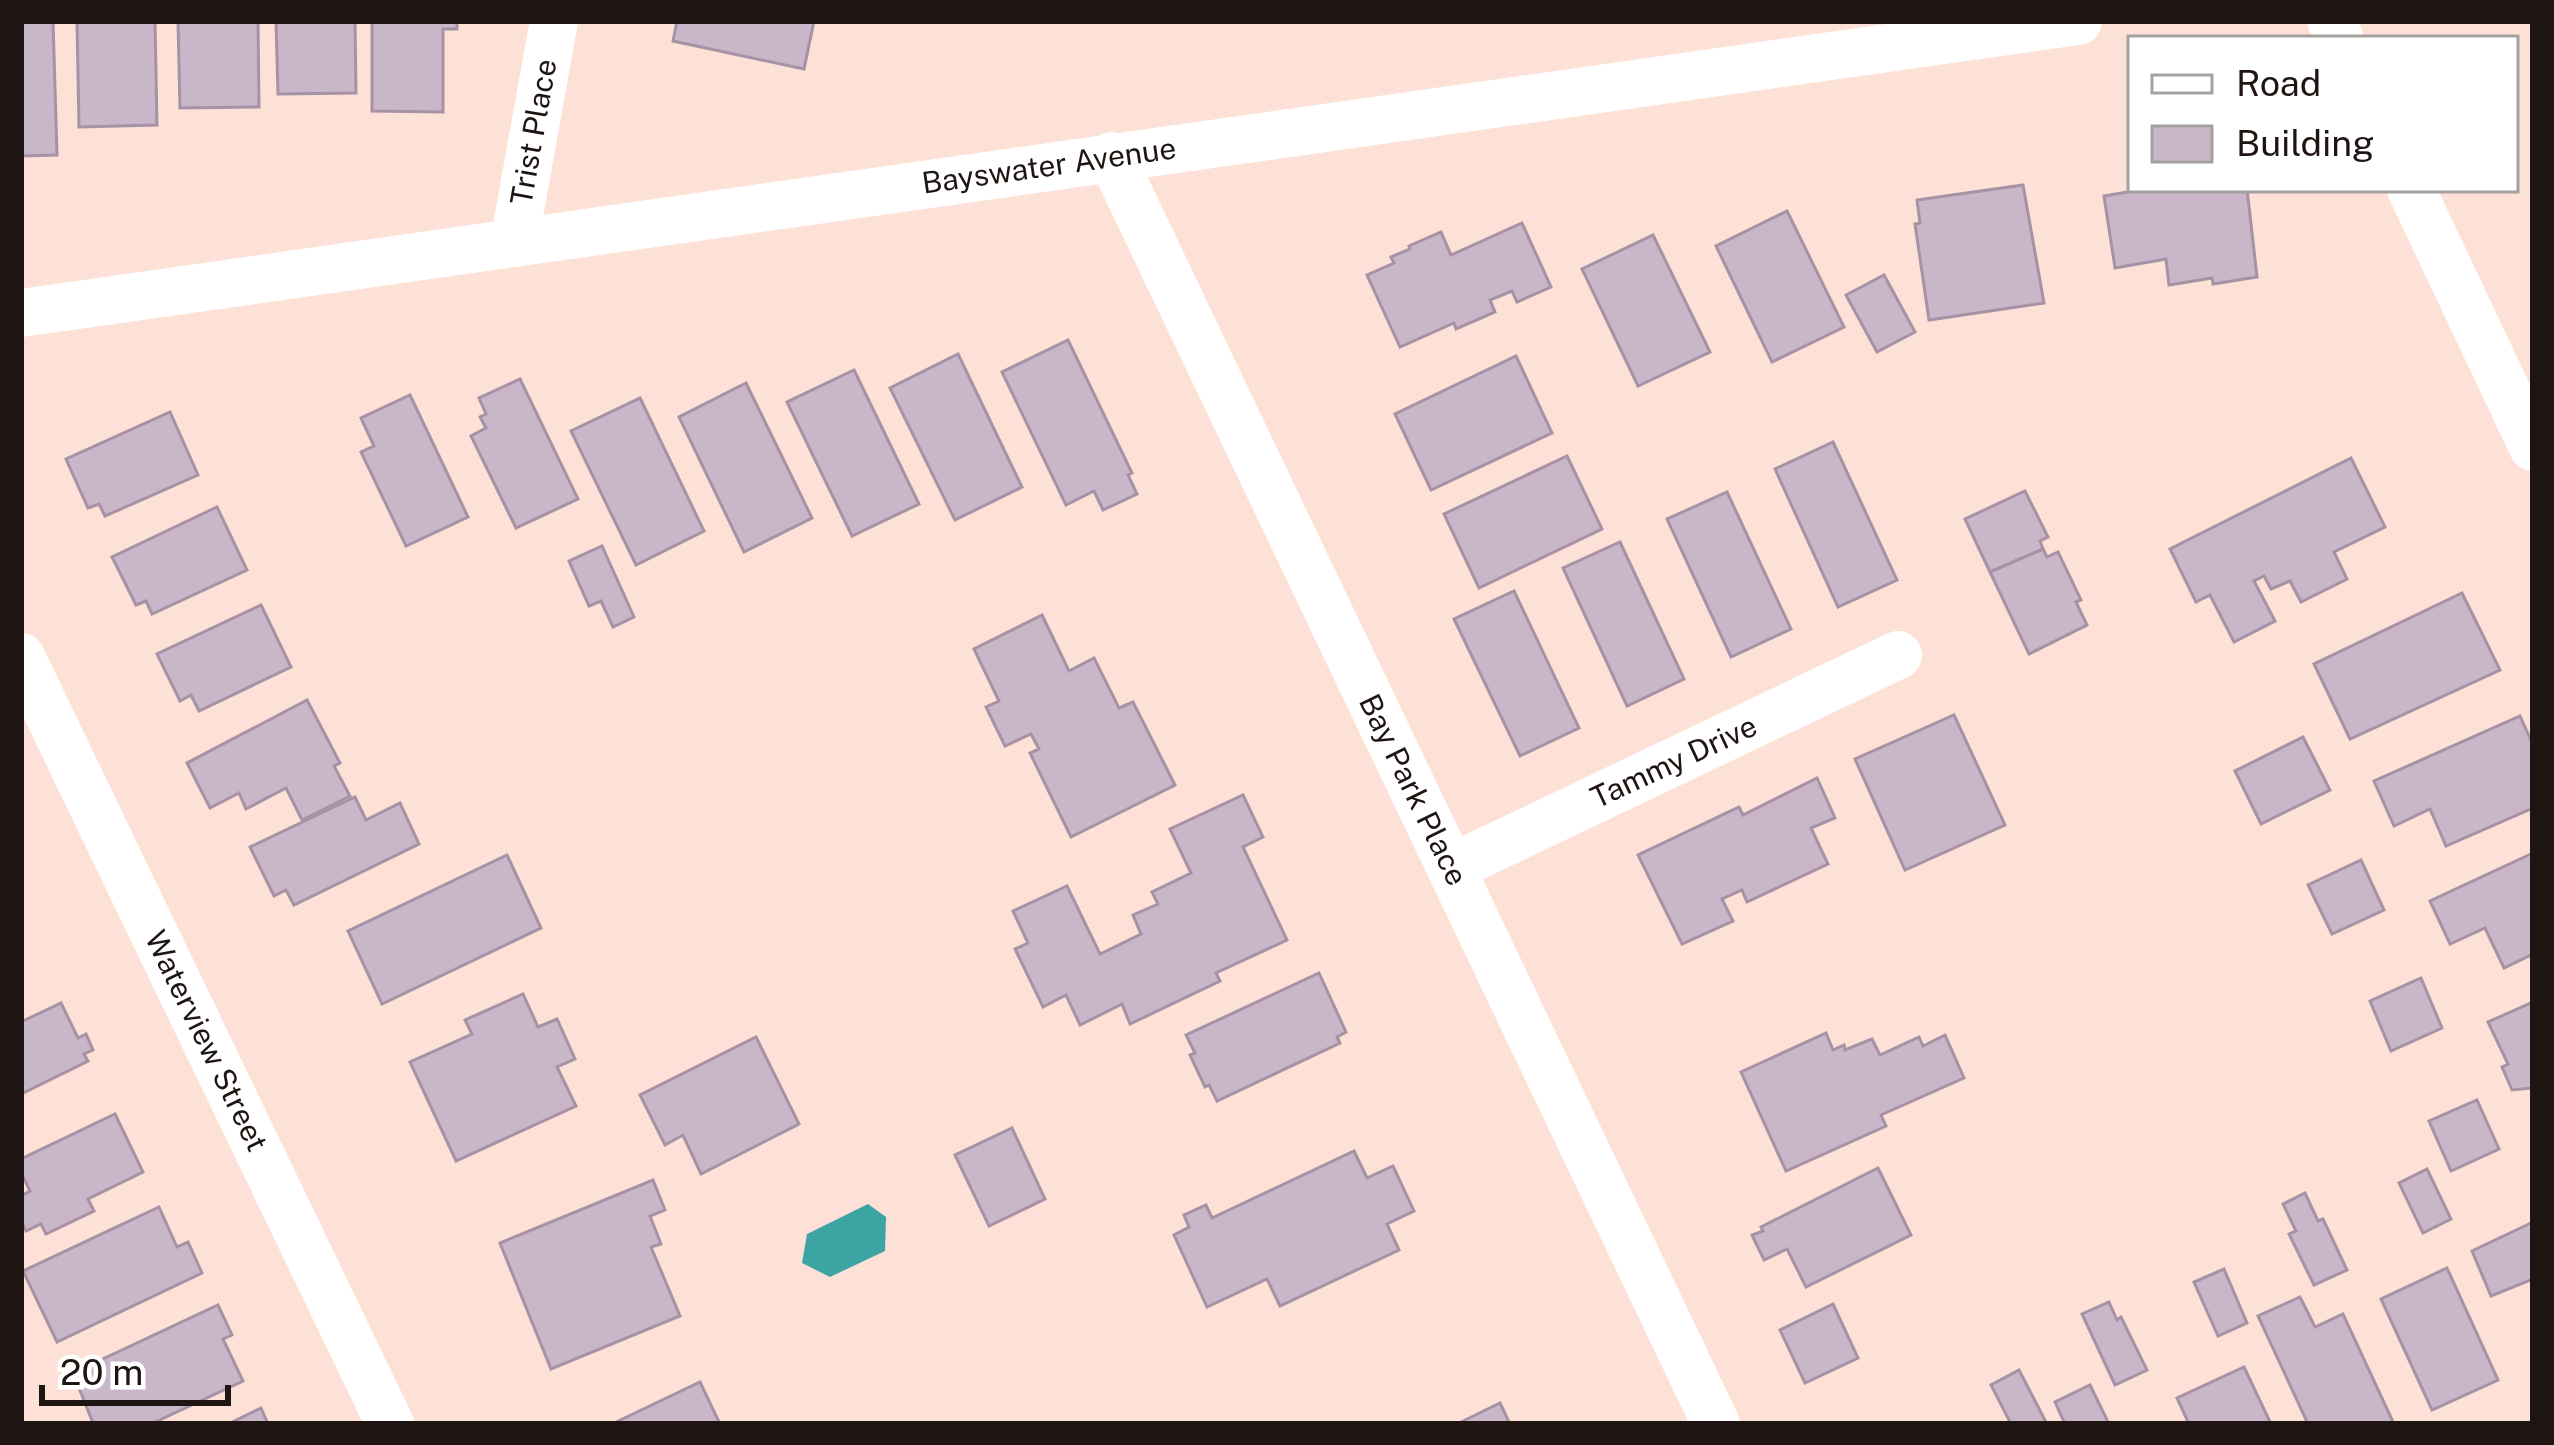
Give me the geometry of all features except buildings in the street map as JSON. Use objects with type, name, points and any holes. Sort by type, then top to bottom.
[{"type":"street","name":"Trist Place","points":[[514,243],[554,21]]},
{"type":"street","name":"Bayswater Avenue","points":[[21,313],[1111,156],[1874,36],[2078,21]]},
{"type":"street","name":"Bay Park Place","points":[[1111,156],[1716,1424]]},
{"type":"street","points":[[2411,192],[2533,447]]},
{"type":"street","name":"Tammy Drive","points":[[1451,868],[1898,655]]},
{"type":"street","name":"Waterview Street","points":[[21,657],[390,1424]]},
{"type":"water","points":[[868,1204],[886,1217],[885,1251],[830,1277],[802,1263],[807,1234]]}]
